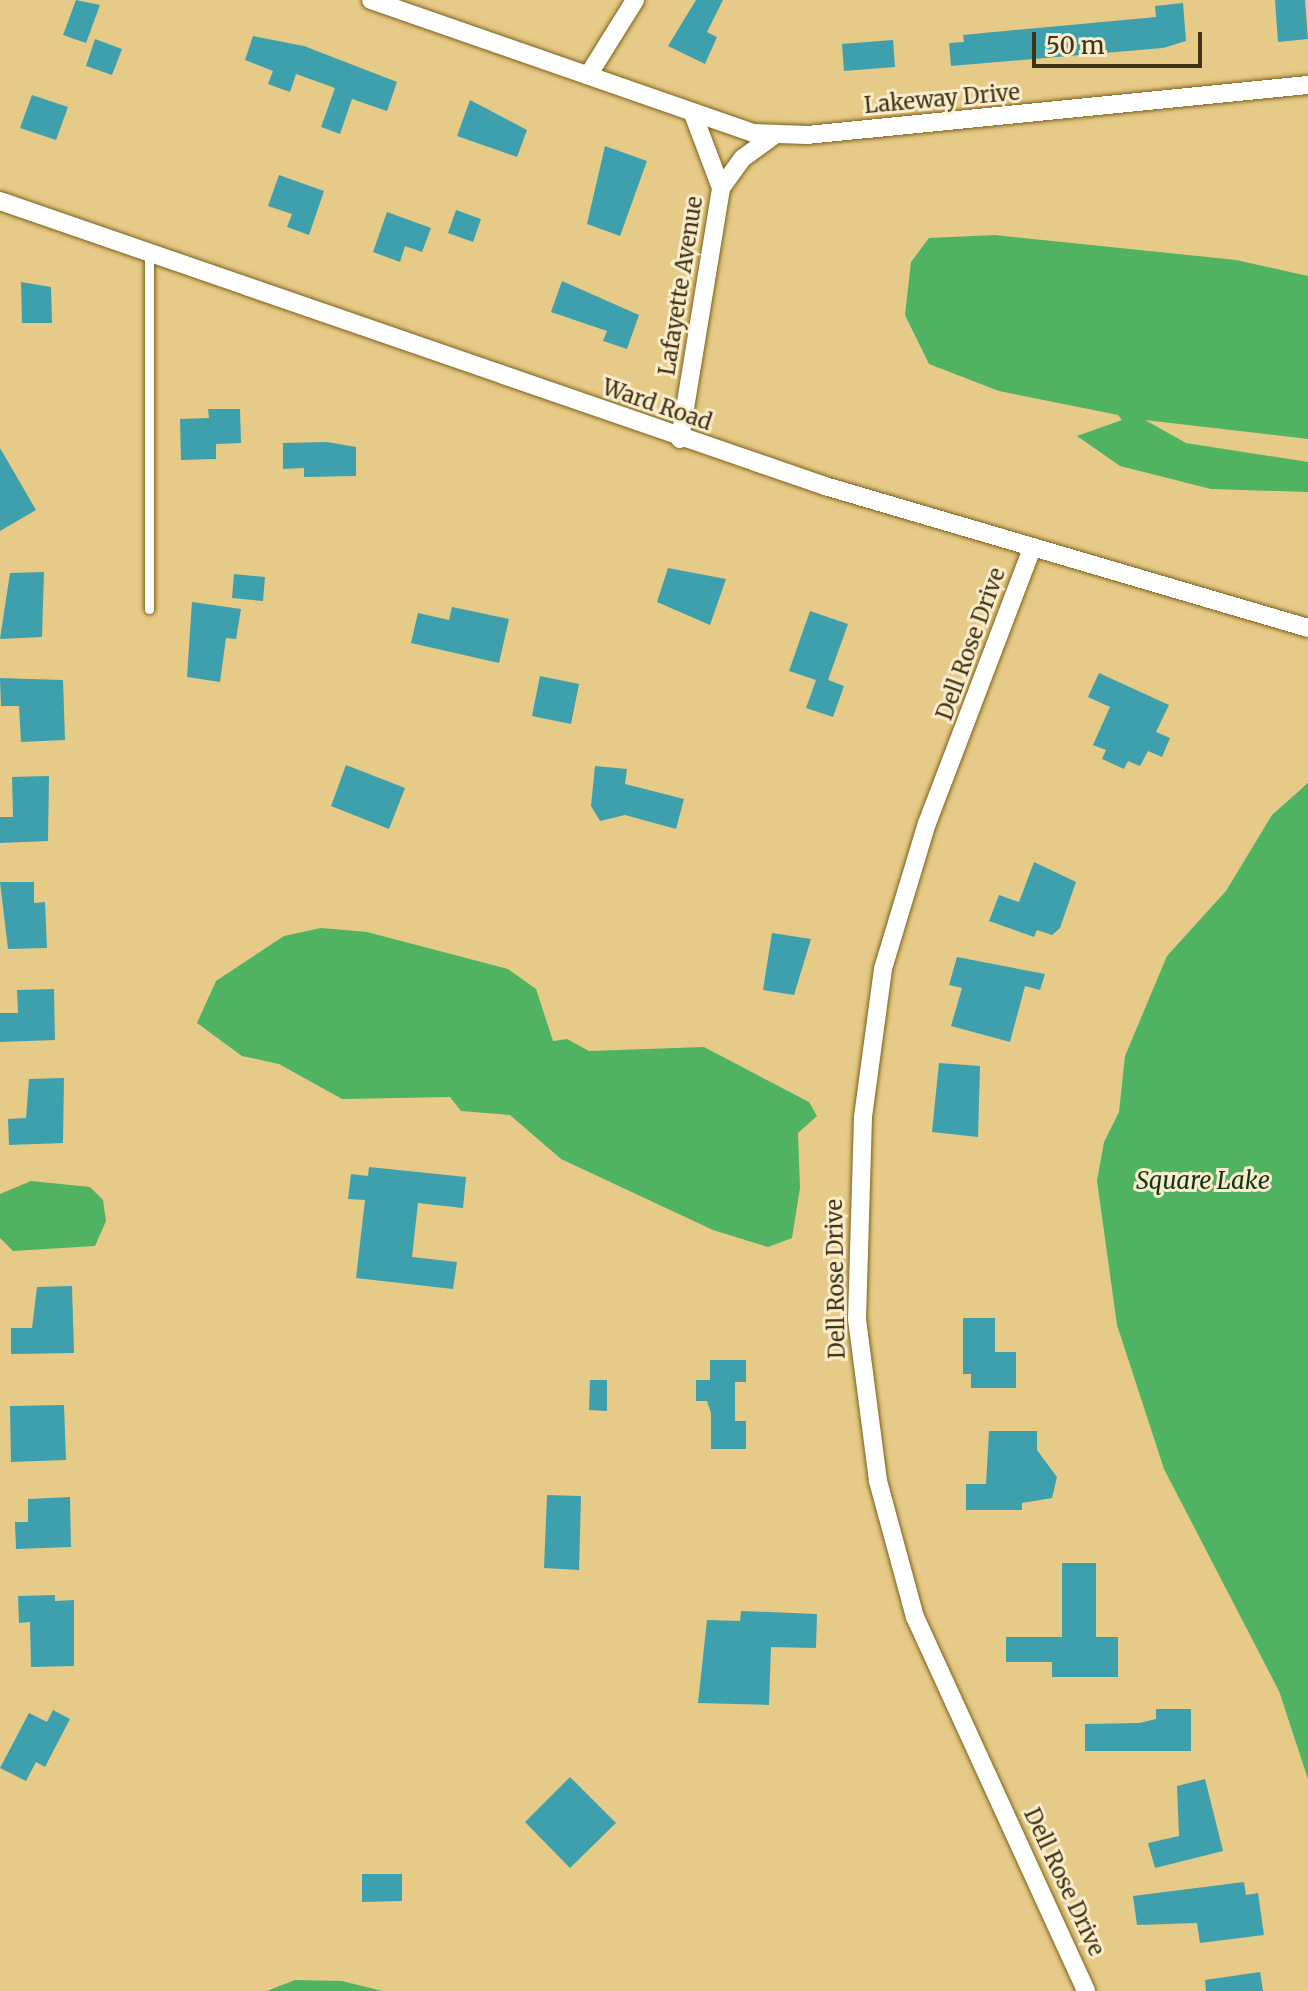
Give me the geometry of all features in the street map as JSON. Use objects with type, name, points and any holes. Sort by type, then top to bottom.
[{"type":"street","name":"Lakeway Drive","points":[[371,0],[589,74],[693,114],[775,135],[1308,85]]},
{"type":"street","points":[[589,74],[635,0]]},
{"type":"street","name":"Lafayette Avenue","points":[[693,114],[721,188]]},
{"type":"street","name":"Lafayette Avenue","points":[[680,439],[721,188],[743,158],[775,135]]},
{"type":"street","name":"Ward Road","points":[[0,201],[680,439],[1031,551],[1308,628]]},
{"type":"street","name":"Dell Rose Drive","points":[[1031,551],[927,823],[883,969],[863,1117],[857,1319],[878,1481],[915,1617],[1086,1991]]},
{"type":"lane","points":[[149,253],[149,609]]},
{"type":"water","points":[[995,235],[1236,260],[1308,276],[1308,439],[1145,420],[1186,443],[1308,462],[1308,492],[1211,489],[1120,466],[1077,436],[1122,420],[1118,415],[999,391],[929,364],[905,315],[911,262],[929,238]]},
{"type":"water","name":"Square Lake","points":[[1308,783],[1308,1779],[1279,1691],[1164,1469],[1117,1325],[1097,1181],[1104,1142],[1119,1112],[1125,1056],[1167,956],[1226,891],[1272,815]]},
{"type":"water","points":[[321,928],[367,932],[508,969],[536,989],[553,1041],[567,1039],[589,1051],[704,1047],[809,1102],[817,1116],[798,1133],[800,1188],[792,1238],[768,1247],[713,1230],[561,1159],[510,1115],[461,1111],[450,1097],[342,1099],[279,1064],[242,1056],[197,1023],[216,981],[284,936]]},
{"type":"water","points":[[31,1181],[90,1187],[103,1200],[106,1221],[95,1246],[13,1251],[0,1238],[0,1194]]},
{"type":"water","points":[[295,1980],[342,1981],[382,1991],[267,1991]]},
{"type":"building","points":[[76,0],[100,5],[86,43],[63,35]]},
{"type":"building","points":[[696,0],[723,0],[707,32],[717,37],[705,64],[668,46]]},
{"type":"building","points":[[1275,0],[1305,0],[1308,39],[1278,42]]},
{"type":"building","points":[[1183,3],[1186,41],[1163,48],[951,66],[949,43],[964,42],[963,35],[1156,17],[1155,6]]},
{"type":"building","points":[[253,36],[304,46],[397,82],[387,111],[352,99],[340,134],[321,127],[335,88],[296,74],[290,92],[268,84],[273,71],[245,60]]},
{"type":"building","points":[[95,39],[122,49],[112,75],[86,66]]},
{"type":"building","points":[[893,40],[895,67],[844,71],[842,44]]},
{"type":"building","points":[[32,95],[68,107],[56,140],[20,128]]},
{"type":"building","points":[[470,100],[527,130],[517,157],[457,136]]},
{"type":"building","points":[[605,146],[647,161],[620,236],[587,224]]},
{"type":"building","points":[[279,175],[324,191],[309,235],[287,227],[292,214],[268,206]]},
{"type":"building","points":[[456,210],[481,219],[473,242],[448,233]]},
{"type":"building","points":[[387,212],[431,228],[422,252],[405,246],[400,262],[373,252]]},
{"type":"building","points":[[562,281],[639,315],[627,349],[603,341],[607,331],[551,312]]},
{"type":"building","points":[[21,282],[51,287],[52,323],[22,323]]},
{"type":"building","points":[[208,409],[240,409],[241,443],[216,444],[216,459],[181,460],[180,419],[209,418]]},
{"type":"building","points":[[327,442],[356,447],[356,476],[304,477],[304,468],[283,469],[283,443]]},
{"type":"building","points":[[0,448],[36,510],[0,531]]},
{"type":"building","points":[[668,568],[726,579],[710,625],[657,602]]},
{"type":"building","points":[[44,572],[42,637],[0,639],[10,573]]},
{"type":"building","points":[[234,574],[265,577],[263,601],[232,598]]},
{"type":"building","points":[[192,602],[241,609],[236,639],[226,638],[220,682],[187,677]]},
{"type":"building","points":[[452,607],[509,619],[499,663],[411,643],[418,613],[449,620]]},
{"type":"building","points":[[810,611],[848,624],[828,680],[844,686],[833,717],[806,708],[816,680],[789,671]]},
{"type":"building","points":[[1099,673],[1169,705],[1156,732],[1170,738],[1162,757],[1148,751],[1140,766],[1128,761],[1124,769],[1102,759],[1106,750],[1093,745],[1110,707],[1088,697]]},
{"type":"building","points":[[540,676],[579,684],[571,724],[532,716]]},
{"type":"building","points":[[0,678],[63,680],[65,740],[21,742],[19,706],[1,706]]},
{"type":"building","points":[[346,765],[405,788],[389,829],[331,806]]},
{"type":"building","points":[[595,766],[627,769],[625,784],[684,799],[676,829],[625,815],[600,821],[591,806]]},
{"type":"building","points":[[49,776],[48,841],[0,843],[0,817],[13,817],[12,777]]},
{"type":"building","points":[[1034,862],[1076,882],[1060,928],[1052,935],[1037,930],[1034,937],[989,921],[999,895],[1019,902]]},
{"type":"building","points":[[0,882],[34,882],[34,903],[45,902],[47,948],[8,949]]},
{"type":"building","points":[[772,933],[811,939],[794,995],[763,990]]},
{"type":"building","points":[[957,957],[1045,974],[1040,990],[1025,986],[1010,1042],[951,1026],[962,988],[949,985]]},
{"type":"building","points":[[54,989],[55,1040],[0,1042],[0,1013],[18,1013],[17,990]]},
{"type":"building","points":[[939,1063],[980,1066],[978,1137],[932,1132]]},
{"type":"building","points":[[64,1078],[63,1143],[9,1145],[8,1119],[26,1118],[29,1079]]},
{"type":"building","points":[[369,1167],[466,1177],[463,1208],[418,1203],[412,1257],[457,1262],[453,1289],[356,1278],[365,1200],[348,1199],[351,1174],[368,1176]]},
{"type":"building","points":[[72,1286],[74,1353],[11,1354],[11,1328],[32,1328],[37,1287]]},
{"type":"building","points":[[963,1318],[995,1318],[995,1352],[1016,1352],[1016,1388],[971,1388],[971,1374],[963,1374]]},
{"type":"building","points":[[710,1360],[746,1360],[746,1382],[735,1382],[735,1421],[746,1421],[746,1449],[711,1449],[711,1413],[707,1401],[696,1401],[696,1380],[710,1380]]},
{"type":"building","points":[[590,1380],[607,1380],[607,1411],[589,1410]]},
{"type":"building","points":[[64,1405],[66,1460],[11,1462],[10,1406]]},
{"type":"building","points":[[989,1431],[1037,1431],[1037,1450],[1057,1477],[1052,1498],[1022,1503],[1022,1510],[966,1510],[966,1484],[986,1484]]},
{"type":"building","points":[[547,1495],[581,1496],[579,1570],[544,1568]]},
{"type":"building","points":[[70,1497],[71,1547],[16,1549],[15,1522],[28,1522],[28,1499]]},
{"type":"building","points":[[1062,1563],[1096,1563],[1096,1637],[1118,1637],[1118,1677],[1052,1677],[1052,1662],[1006,1662],[1006,1637],[1062,1637]]},
{"type":"building","points":[[55,1595],[55,1601],[74,1600],[74,1666],[31,1667],[30,1622],[19,1623],[18,1596]]},
{"type":"building","points":[[741,1611],[817,1614],[816,1648],[771,1647],[769,1705],[698,1703],[707,1620],[740,1621]]},
{"type":"building","points":[[1156,1709],[1191,1709],[1191,1751],[1085,1751],[1085,1724],[1139,1723],[1156,1719]]},
{"type":"building","points":[[53,1710],[70,1719],[45,1767],[36,1762],[26,1781],[0,1768],[29,1713],[47,1722]]},
{"type":"building","points":[[570,1777],[616,1823],[570,1868],[525,1822]]},
{"type":"building","points":[[1205,1779],[1223,1851],[1155,1868],[1148,1843],[1179,1836],[1177,1786]]},
{"type":"building","points":[[362,1874],[402,1874],[402,1901],[362,1902]]},
{"type":"building","points":[[1244,1882],[1246,1895],[1258,1893],[1264,1935],[1200,1943],[1197,1923],[1137,1925],[1133,1896]]},
{"type":"building","points":[[1260,1972],[1263,1991],[1206,1991],[1205,1980]]}]
